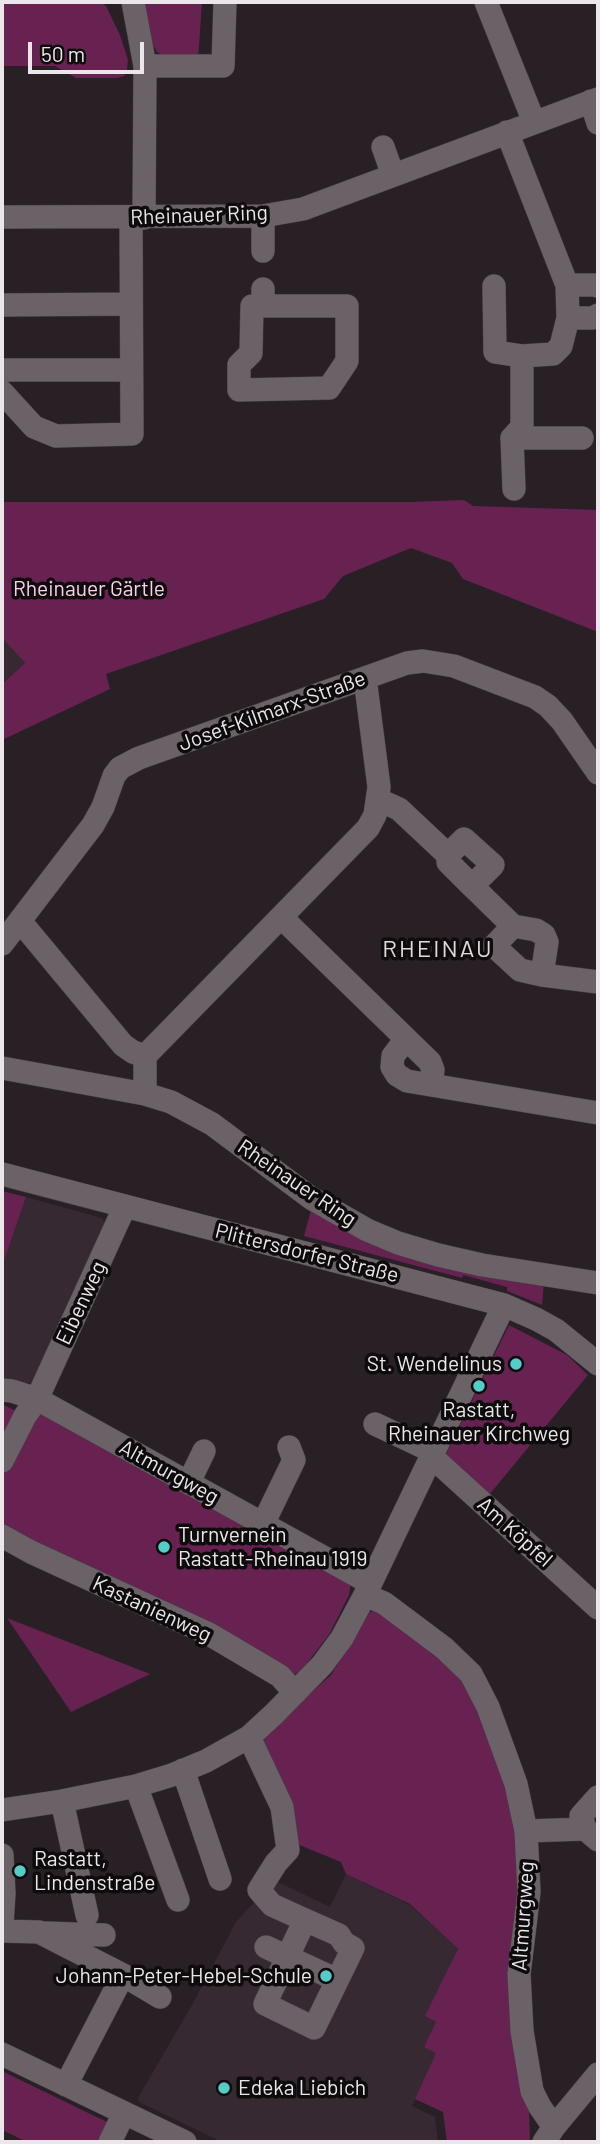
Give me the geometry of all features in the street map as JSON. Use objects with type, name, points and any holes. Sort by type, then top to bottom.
[{"type":"street","points":[[120,2],[139,35]]},
{"type":"street","points":[[2,391],[34,427],[56,436],[132,434],[131,304],[145,66],[133,2]]},
{"type":"street","points":[[145,66],[223,66],[225,2]]},
{"type":"street","points":[[486,2],[534,122]]},
{"type":"street","name":"Rheinauer Ring","points":[[2,217],[263,216],[303,209],[534,122],[596,108]]},
{"type":"street","points":[[494,286],[495,352],[522,356],[552,354],[558,351],[568,318],[567,285],[507,132]]},
{"type":"street","points":[[383,147],[393,175]]},
{"type":"street","points":[[263,216],[263,251]]},
{"type":"street","points":[[567,285],[598,286]]},
{"type":"street","points":[[263,298],[346,306],[347,361],[329,388],[239,390],[239,365],[251,353],[252,306],[263,298]]},
{"type":"street","points":[[2,305],[131,304]]},
{"type":"street","points":[[568,318],[593,318],[598,315]]},
{"type":"street","points":[[514,489],[512,438],[522,427],[522,356]]},
{"type":"street","points":[[2,370],[131,370]]},
{"type":"street","points":[[512,438],[582,438]]},
{"type":"street","name":"Josef-Kilmarx-Straße","points":[[2,944],[93,825],[120,768],[139,758],[407,663],[423,661],[454,666],[535,697],[562,721],[598,773]]},
{"type":"street","points":[[145,1094],[145,1056],[368,828],[375,815],[379,787],[365,678]]},
{"type":"street","points":[[379,800],[398,809],[448,855],[464,839],[493,865],[472,886],[513,926],[537,930],[544,935],[547,942],[542,975]]},
{"type":"street","points":[[281,917],[430,1062],[433,1070],[431,1085]]},
{"type":"street","points":[[20,921],[123,1045],[145,1056]]},
{"type":"street","points":[[513,926],[494,946],[520,970],[598,982]]},
{"type":"street","points":[[406,1039],[393,1056],[392,1067],[397,1075],[407,1081],[598,1113]]},
{"type":"street","name":"Rheinauer Ring","points":[[2,1068],[145,1094],[171,1102],[212,1124],[311,1198],[367,1230],[398,1243],[482,1265],[597,1278]]},
{"type":"street","name":"Plittersdorfer Straße","points":[[2,1174],[504,1305],[537,1318],[598,1364]]},
{"type":"street","name":"Eibenweg","points":[[2,1461],[37,1399],[125,1206]]},
{"type":"street","points":[[2,1810],[136,1786],[183,1770],[249,1737],[295,1693],[342,1638],[504,1305]]},
{"type":"street","name":"Altmurgweg","points":[[2,1390],[37,1399],[263,1524],[368,1589],[443,1648],[471,1674],[488,1707],[516,1784],[526,1831],[529,1892],[519,1975],[519,2002],[532,2091],[549,2135]]},
{"type":"street","name":"Am Köpfel","points":[[375,1424],[432,1454],[598,1608]]},
{"type":"street","points":[[263,1524],[294,1460],[289,1447]]},
{"type":"street","points":[[189,1482],[204,1451]]},
{"type":"street","name":"Kastanienweg","points":[[2,1536],[209,1634],[280,1676],[295,1693]]},
{"type":"street","points":[[249,1737],[282,1807],[288,1850],[275,1863],[259,1890],[272,1905],[339,1935],[344,1943],[353,1948],[314,2028],[265,2004],[305,1920]]},
{"type":"street","points":[[183,1770],[220,1879]]},
{"type":"street","points":[[136,1786],[178,1900]]},
{"type":"street","points":[[592,1834],[581,1816],[598,1797]]},
{"type":"street","points":[[62,1801],[87,1915]]},
{"type":"street","points":[[526,1831],[592,1834]]},
{"type":"street","points":[[2,1855],[2,1925]]},
{"type":"street","points":[[2,1931],[104,1935]]},
{"type":"street","points":[[39,1932],[160,1997]]},
{"type":"street","points":[[266,1947],[337,1980]]},
{"type":"street","points":[[66,2085],[123,1975]]},
{"type":"street","points":[[2,2054],[185,2142]]},
{"type":"street","points":[[549,2135],[598,2074]]},
{"type":"street","points":[[110,2142],[124,2113]]},
{"type":"shaded area","points":[[2,638],[25,663],[2,684]]},
{"type":"shaded area","points":[[26,1197],[102,1218],[107,1228],[38,1383],[2,1379],[2,1267]]},
{"type":"shaded area","name":"Johann-Peter-Hebel-Schule","points":[[346,1874],[410,1905],[458,1949],[426,2016],[436,2022],[437,2053],[412,2106],[435,2117],[438,2142],[222,2142],[139,2102],[138,2098],[236,1922],[274,1880],[330,1907]]},
{"type":"green space","points":[[2,2],[101,2],[106,6],[120,35],[128,60],[124,76],[76,78],[55,66],[2,66]]},
{"type":"green space","points":[[142,2],[202,2],[198,60],[180,65],[157,52],[149,38]]},
{"type":"green space","name":"Rheinauer Gärtle","points":[[464,500],[473,506],[598,510],[598,632],[463,579],[452,563],[411,548],[343,576],[324,599],[106,674],[110,689],[2,740],[2,684],[25,663],[2,638],[4,502]]},
{"type":"green space","points":[[2,1191],[26,1197],[2,1267]]},
{"type":"green space","points":[[311,1210],[544,1281],[542,1305],[507,1291],[507,1287],[463,1275],[462,1278],[304,1236]]},
{"type":"green space","points":[[509,1325],[567,1355],[588,1375],[489,1495],[445,1456]]},
{"type":"green space","name":"Turnvernein Rastatt-Rheinau 1919","points":[[2,1404],[32,1419],[44,1412],[351,1582],[349,1595],[330,1633],[302,1670],[292,1676],[2,1525]]},
{"type":"green space","points":[[380,1608],[440,1650],[471,1690],[492,1728],[521,1853],[510,2019],[529,2109],[530,2142],[447,2142],[443,2112],[415,2099],[436,2053],[424,2047],[436,2022],[425,2016],[458,1949],[410,1904],[346,1874],[341,1862],[297,1844],[263,1748],[265,1734],[331,1675],[370,1612]]},
{"type":"green space","points":[[7,1618],[150,1674],[71,1712]]},
{"type":"green space","points":[[2,2071],[113,2125],[104,2142],[27,2142],[2,2130]]},
{"type":"place","name":"St. Wendelinus","points":[[516,1364]]},
{"type":"place","name":"Rastatt, Rheinauer Kirchweg","points":[[479,1386]]},
{"type":"place","name":"Turnvernein Rastatt-Rheinau 1919","points":[[164,1547]]},
{"type":"place","name":"Rastatt, Lindenstraße","points":[[20,1871]]},
{"type":"place","name":"Johann-Peter-Hebel-Schule","points":[[326,1976]]},
{"type":"place","name":"Edeka Liebich","points":[[224,2088]]},
{"type":"district","name":"RHEINAU","points":[[438,949]]}]
